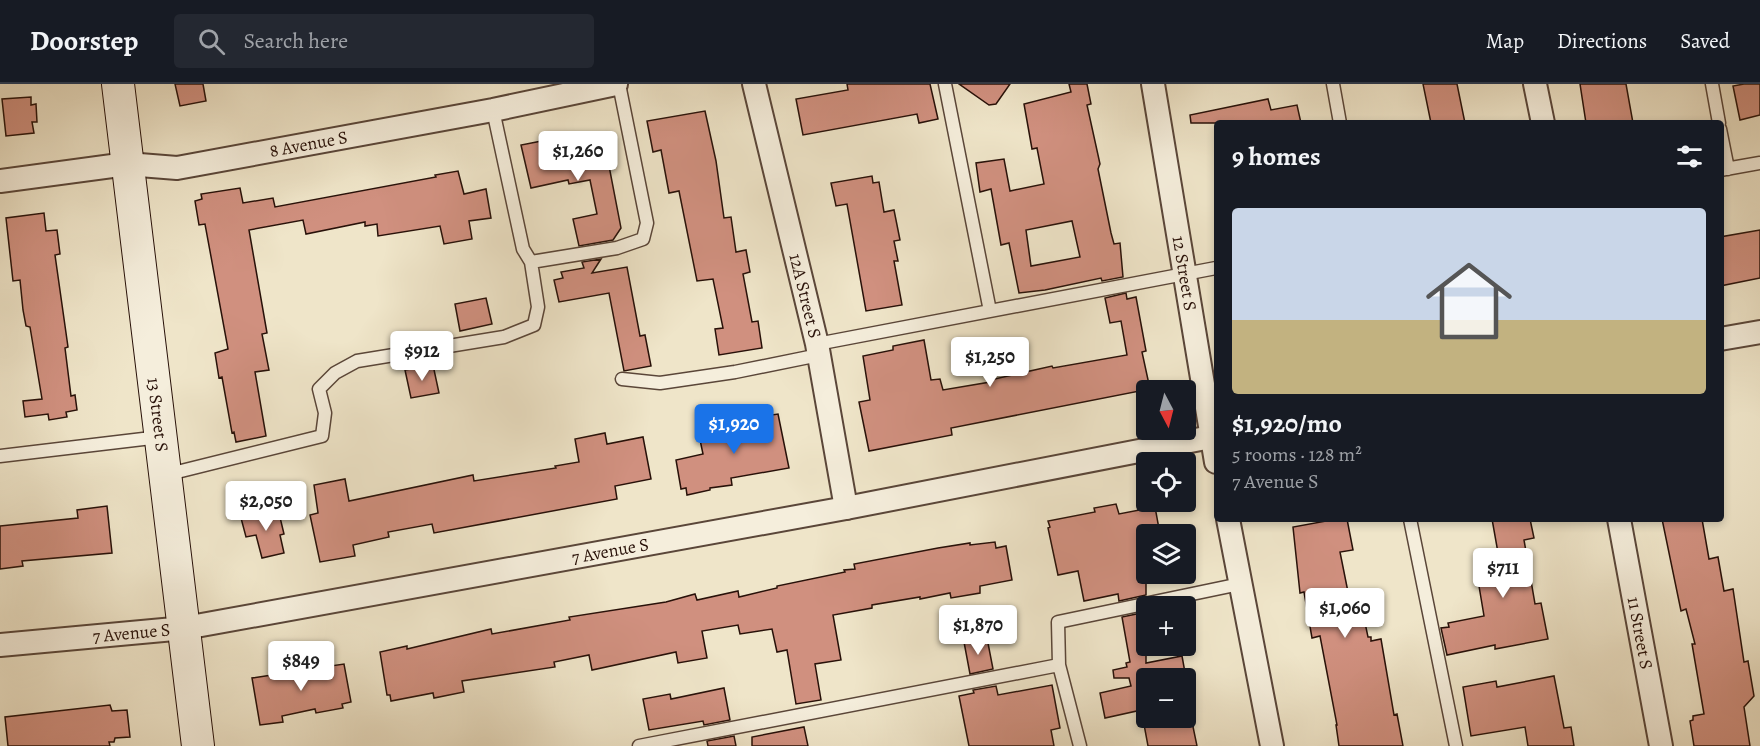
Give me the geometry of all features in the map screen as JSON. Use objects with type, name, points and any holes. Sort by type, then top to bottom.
[{"type":"street","name":"13 Street S","points":[[118,84],[198,746]]},
{"type":"street","name":"8 Avenue S","points":[[0,181],[127,165],[177,168],[493,110],[617,84]]},
{"type":"street","name":"12A Street S","points":[[754,84],[818,350],[846,508]]},
{"type":"street","name":"12 Street S","points":[[1153,84],[1184,274],[1214,437]]},
{"type":"street","points":[[1535,84],[1542,120]]},
{"type":"street","points":[[1724,338],[1760,332]]},
{"type":"street","name":"7 Avenue S","points":[[0,645],[185,628],[846,508],[1214,437]]},
{"type":"street","points":[[1229,522],[1272,746]]},
{"type":"street","name":"11 Street S","points":[[1619,522],[1661,746]]},
{"type":"lane","points":[[531,262],[617,248],[644,239],[647,223],[617,84]]},
{"type":"lane","points":[[945,84],[990,311]]},
{"type":"lane","points":[[1333,84],[1339,120]]},
{"type":"lane","points":[[1712,84],[1718,120]]},
{"type":"lane","points":[[164,475],[322,436],[325,413],[319,389],[335,373],[357,361],[504,337],[534,325],[538,307],[531,262],[523,249],[493,110]]},
{"type":"lane","points":[[1724,169],[1760,162]]},
{"type":"lane","points":[[622,379],[660,383],[735,372],[818,350],[990,311],[1214,268]]},
{"type":"lane","points":[[0,456],[160,437]]},
{"type":"lane","points":[[1411,522],[1456,746]]},
{"type":"lane","points":[[1080,746],[1059,665],[1058,622],[1240,584]]},
{"type":"lane","points":[[639,746],[1059,665]]},
{"type":"building","points":[[175,84],[203,84],[206,101],[180,106]]},
{"type":"building","points":[[847,84],[930,84],[938,119],[919,123],[917,114],[803,135],[796,99],[848,90]]},
{"type":"building","points":[[959,84],[1010,84],[996,104],[989,105]]},
{"type":"building","points":[[1069,84],[1087,84],[1091,104],[1087,105],[1100,164],[1098,169],[1114,244],[1120,243],[1123,277],[1102,281],[1101,278],[1019,293],[1009,243],[1001,245],[991,189],[980,192],[976,163],[1004,159],[1010,191],[1044,184],[1037,148],[1032,149],[1024,104],[1071,92]],"holes":[[[1072,221],[1080,257],[1031,266],[1026,230]]]},
{"type":"building","points":[[1423,84],[1457,84],[1464,120],[1430,120]]},
{"type":"building","points":[[1580,84],[1626,84],[1632,120],[1586,120]]},
{"type":"building","points":[[1760,84],[1760,115],[1740,120],[1733,86]]},
{"type":"building","points":[[31,97],[31,105],[36,104],[37,122],[32,122],[34,133],[6,136],[2,99]]},
{"type":"building","points":[[1268,99],[1271,110],[1297,105],[1300,120],[1214,120],[1214,123],[1191,123],[1190,115]]},
{"type":"building","points":[[705,111],[716,161],[724,218],[731,217],[736,252],[746,250],[750,272],[743,274],[752,322],[758,321],[762,348],[719,355],[715,329],[723,328],[713,279],[697,281],[679,191],[669,193],[661,150],[653,152],[647,121]]},
{"type":"building","points":[[552,139],[553,147],[604,140],[621,228],[613,240],[579,246],[573,219],[597,214],[590,180],[569,184],[568,180],[531,188],[521,145]]},
{"type":"building","points":[[458,171],[464,194],[486,189],[491,218],[469,221],[472,239],[444,244],[440,226],[378,236],[377,224],[365,226],[365,222],[306,234],[303,220],[249,230],[267,333],[262,334],[269,370],[255,372],[266,436],[236,442],[234,432],[232,433],[222,377],[219,378],[215,353],[228,349],[205,224],[199,225],[195,201],[202,199],[201,194],[240,188],[243,203],[273,198],[275,207]]},
{"type":"building","points":[[872,176],[873,183],[879,182],[884,212],[894,210],[900,240],[894,241],[898,261],[894,261],[902,305],[866,311],[847,204],[836,206],[831,183]]},
{"type":"building","points":[[44,213],[46,231],[57,230],[60,254],[55,255],[68,347],[65,348],[71,396],[75,395],[77,410],[66,412],[67,417],[49,420],[48,414],[25,417],[23,401],[42,399],[30,327],[26,326],[23,310],[20,280],[13,281],[6,218]]},
{"type":"building","points":[[1760,230],[1760,278],[1724,285],[1724,236]]},
{"type":"building","points":[[601,259],[592,273],[627,267],[640,336],[645,335],[651,366],[624,371],[609,293],[559,302],[554,280],[563,278],[561,272],[584,268],[582,262]]},
{"type":"building","points":[[1126,293],[1127,299],[1136,297],[1146,351],[1142,352],[1148,380],[1136,380],[1136,392],[951,428],[952,435],[869,451],[859,402],[870,400],[863,356],[893,350],[893,346],[924,340],[931,380],[940,379],[943,390],[990,382],[990,380],[1052,366],[1053,368],[1127,355],[1121,321],[1110,323],[1105,298]]},
{"type":"building","points":[[486,298],[492,324],[460,331],[455,304]]},
{"type":"building","points":[[433,365],[439,393],[411,398],[405,370]]},
{"type":"building","points":[[778,414],[789,468],[731,478],[732,485],[710,488],[710,490],[687,495],[686,488],[681,489],[676,460],[703,454],[699,435],[715,431],[715,429],[760,421],[759,417]]},
{"type":"building","points":[[605,433],[607,444],[643,437],[651,479],[615,486],[617,499],[434,533],[432,524],[388,532],[389,537],[353,545],[355,556],[320,562],[310,515],[318,513],[314,485],[345,479],[349,501],[473,475],[474,481],[556,468],[555,466],[579,462],[575,439]]},
{"type":"building","points":[[1116,504],[1119,514],[1136,511],[1156,512],[1158,524],[1136,524],[1136,584],[1146,584],[1146,595],[1119,601],[1118,594],[1084,601],[1078,571],[1058,575],[1048,521],[1095,512],[1094,508]]},
{"type":"building","points":[[107,506],[112,553],[22,561],[23,566],[0,569],[0,526],[78,518],[77,510]]},
{"type":"building","points":[[278,509],[284,534],[280,535],[284,553],[262,558],[256,535],[246,537],[241,518]]},
{"type":"building","points":[[1320,522],[1348,522],[1353,550],[1340,552],[1349,597],[1354,596],[1355,600],[1360,599],[1368,637],[1371,637],[1371,641],[1381,639],[1394,715],[1397,714],[1403,746],[1339,746],[1320,636],[1312,638],[1304,592],[1300,593],[1293,527]]},
{"type":"building","points":[[1493,522],[1531,522],[1534,538],[1524,540],[1535,604],[1541,603],[1548,639],[1495,649],[1495,645],[1447,655],[1441,628],[1449,627],[1448,623],[1484,616],[1478,580],[1497,577],[1495,565],[1500,564]]},
{"type":"building","points":[[1663,522],[1703,522],[1709,559],[1718,557],[1724,591],[1733,589],[1744,662],[1748,661],[1754,696],[1744,707],[1750,746],[1694,746],[1690,721],[1693,720],[1693,716],[1704,714],[1692,644],[1695,644],[1686,609],[1681,611]]},
{"type":"building","points":[[995,542],[996,548],[1006,546],[1012,580],[980,586],[980,593],[951,598],[950,593],[920,599],[920,597],[872,605],[872,608],[833,615],[841,660],[815,664],[821,700],[796,704],[787,650],[777,652],[772,629],[740,634],[738,625],[702,631],[707,658],[678,663],[676,652],[592,670],[589,655],[554,662],[555,667],[462,681],[464,692],[434,698],[433,693],[391,701],[390,695],[387,695],[380,652],[407,646],[407,649],[491,629],[492,634],[570,620],[569,617],[666,602],[695,594],[697,600],[738,591],[739,597],[777,588],[777,586],[845,572],[844,570],[855,569],[854,564],[970,543],[970,545]]},
{"type":"building","points":[[1136,614],[1136,656],[1146,656],[1146,663],[1182,656],[1184,668],[1136,668],[1136,711],[1105,718],[1100,693],[1131,686],[1129,678],[1114,678],[1113,670],[1127,667],[1126,663],[1130,662],[1122,617]]},
{"type":"building","points":[[987,638],[993,669],[970,674],[964,642]]},
{"type":"building","points":[[330,662],[331,666],[344,664],[351,702],[342,704],[343,708],[316,713],[315,709],[282,716],[283,722],[260,725],[252,678],[311,669],[311,665]]},
{"type":"building","points":[[1554,676],[1564,728],[1571,727],[1574,746],[1528,746],[1525,727],[1471,736],[1463,687],[1496,681],[1497,687]]},
{"type":"building","points":[[1052,685],[1060,728],[1051,730],[1054,746],[969,746],[959,696],[974,693],[973,690],[996,686],[998,695]]},
{"type":"building","points":[[724,688],[730,720],[704,725],[703,721],[649,730],[643,699],[670,694],[671,699]]},
{"type":"building","points":[[110,705],[112,711],[127,710],[130,737],[115,738],[114,742],[109,742],[110,746],[8,746],[5,717]]},
{"type":"building","points":[[804,727],[808,746],[752,746],[752,737]]},
{"type":"building","points":[[1145,728],[1193,728],[1197,746],[1148,746]]},
{"type":"building","points":[[734,736],[736,746],[708,746],[707,741]]}]
